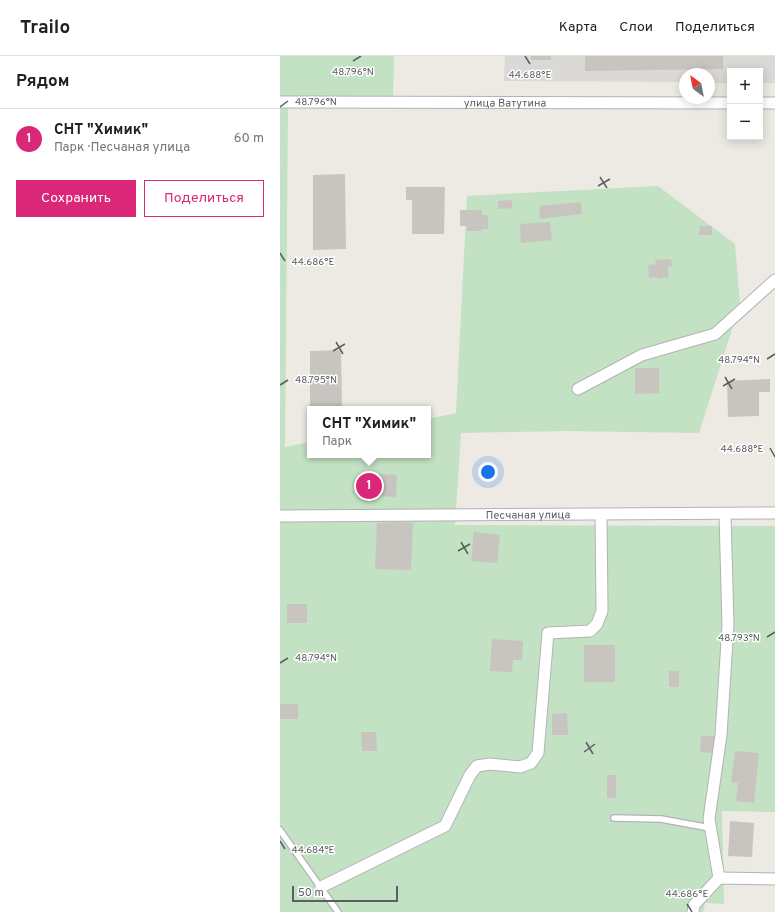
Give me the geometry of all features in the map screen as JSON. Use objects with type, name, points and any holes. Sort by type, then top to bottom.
[{"type":"street","name":"улица Ватутина","points":[[280,102],[727,102]]},
{"type":"street","points":[[763,103],[775,103]]},
{"type":"street","points":[[578,389],[642,355],[715,334],[775,280]]},
{"type":"street","name":"Песчаная улица","points":[[280,516],[775,513]]},
{"type":"street","points":[[719,878],[709,818],[721,735],[728,625],[725,514]]},
{"type":"street","points":[[321,887],[445,826],[470,775],[477,766],[490,764],[520,766],[531,763],[538,753],[548,633],[590,631],[597,624],[602,611],[601,515]]},
{"type":"street","points":[[693,912],[694,905],[719,878],[775,879]]},
{"type":"lane","points":[[614,818],[661,819],[711,828]]},
{"type":"lane","points":[[280,830],[338,912]]},
{"type":"shaded area","points":[[505,56],[775,56],[775,83],[763,83],[763,68],[727,68],[727,83],[715,83],[715,68],[679,68],[679,82],[504,81]]},
{"type":"green space","points":[[280,56],[394,56],[393,100],[288,105],[285,447],[307,443],[307,458],[431,458],[431,418],[456,413],[467,196],[658,186],[735,244],[740,304],[699,433],[567,431],[461,433],[455,525],[775,526],[775,812],[722,811],[724,904],[705,903],[703,912],[280,912]]},
{"type":"building","points":[[531,56],[551,56],[551,60],[531,60]]},
{"type":"building","points":[[585,56],[723,56],[723,69],[679,68],[679,70],[585,71]]},
{"type":"building","points":[[345,174],[346,249],[313,250],[313,175]]},
{"type":"building","points":[[406,187],[445,187],[444,234],[412,234],[412,200],[406,200]]},
{"type":"building","points":[[512,200],[512,208],[498,209],[498,201]]},
{"type":"building","points":[[581,202],[582,214],[540,219],[539,206]]},
{"type":"building","points":[[460,210],[482,210],[482,215],[488,215],[488,229],[481,229],[482,231],[467,231],[467,226],[460,226]]},
{"type":"building","points":[[550,222],[552,240],[521,243],[520,224]]},
{"type":"building","points":[[700,226],[712,226],[712,235],[699,235]]},
{"type":"building","points":[[671,259],[672,266],[667,267],[669,277],[657,279],[657,277],[649,278],[648,265],[656,264],[655,260]]},
{"type":"building","points":[[341,350],[342,406],[310,406],[310,351]]},
{"type":"building","points":[[635,368],[659,368],[659,393],[635,394]]},
{"type":"building","points":[[770,379],[770,392],[759,392],[759,416],[728,417],[727,381]]},
{"type":"building","points":[[379,474],[397,475],[396,497],[378,496]]},
{"type":"building","points":[[377,523],[413,523],[411,570],[375,569]]},
{"type":"building","points":[[474,532],[500,535],[497,563],[471,561]]},
{"type":"building","points":[[287,604],[307,604],[307,623],[287,623]]},
{"type":"building","points":[[492,639],[523,641],[522,660],[513,660],[512,672],[490,671]]},
{"type":"building","points":[[584,645],[615,645],[615,682],[584,682]]},
{"type":"building","points":[[669,671],[679,671],[679,687],[669,687]]},
{"type":"building","points":[[280,704],[298,704],[298,719],[280,719]]},
{"type":"building","points":[[567,713],[568,735],[552,735],[552,714]]},
{"type":"building","points":[[361,732],[376,732],[377,751],[362,751]]},
{"type":"building","points":[[701,736],[715,736],[714,753],[700,752]]},
{"type":"building","points":[[735,751],[759,753],[754,803],[736,801],[738,783],[731,782]]},
{"type":"building","points":[[607,775],[616,775],[616,798],[607,798]]},
{"type":"building","points":[[730,821],[754,823],[752,857],[728,856]]},
{"type":"place","name":"СНТ \"Химик\"","points":[[369,486]]}]
